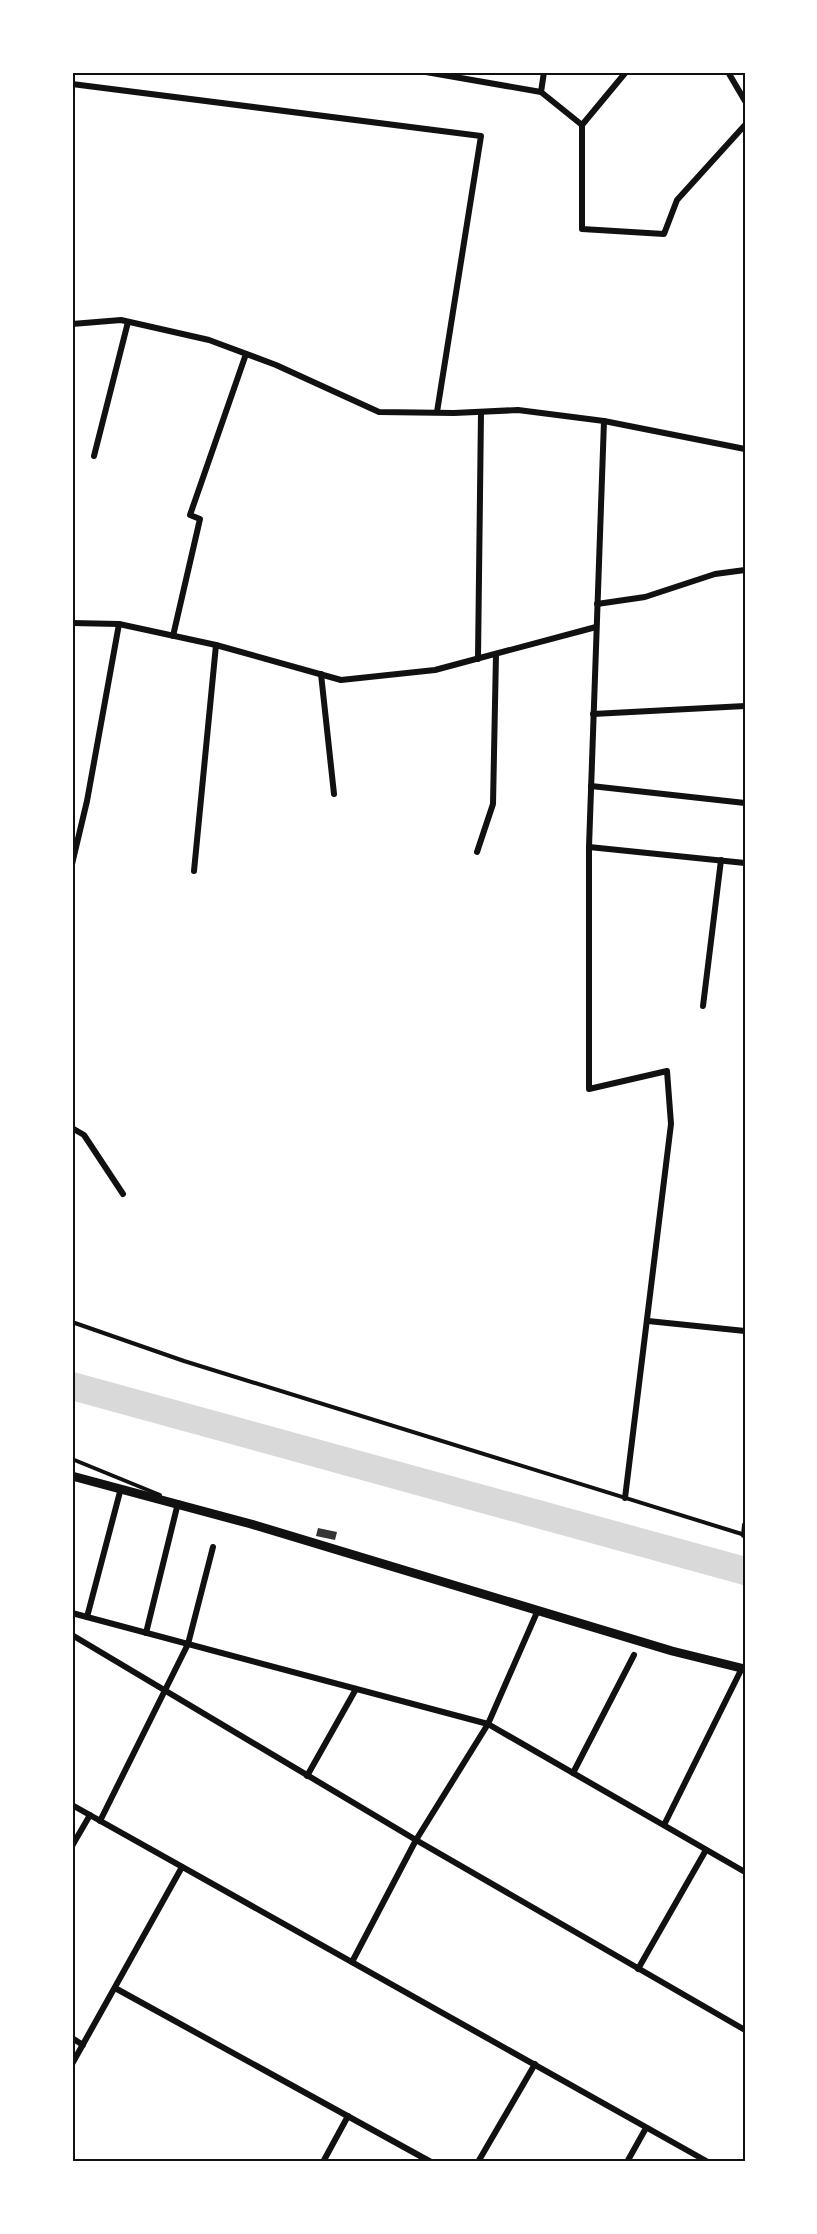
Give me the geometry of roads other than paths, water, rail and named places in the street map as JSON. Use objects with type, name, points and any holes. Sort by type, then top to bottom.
[{"type":"street","points":[[426,72],[541,92],[582,124]]},
{"type":"street","points":[[541,92],[544,72]]},
{"type":"street","points":[[626,72],[582,124],[582,229],[664,234],[677,200],[745,125]]},
{"type":"street","points":[[728,72],[745,101]]},
{"type":"street","points":[[72,84],[481,136],[437,412]]},
{"type":"street","points":[[72,324],[128,322],[209,340],[379,412],[518,410],[604,421],[745,448]]},
{"type":"street","points":[[94,456],[128,322]]},
{"type":"street","points":[[172,636],[200,519],[190,515],[246,354]]},
{"type":"street","points":[[478,659],[481,412]]},
{"type":"street","points":[[604,421],[589,847],[589,1089],[667,1071],[671,1124],[625,1498]]},
{"type":"street","points":[[597,604],[645,597],[715,574],[745,570]]},
{"type":"street","points":[[72,623],[119,624],[216,645],[341,680],[435,670],[596,627]]},
{"type":"street","points":[[72,864],[87,801],[119,624]]},
{"type":"street","points":[[194,871],[216,645]]},
{"type":"street","points":[[477,852],[494,804],[496,654]]},
{"type":"street","points":[[321,674],[334,794]]},
{"type":"street","points":[[593,714],[745,706]]},
{"type":"street","points":[[591,786],[745,803]]},
{"type":"street","points":[[589,847],[745,863]]},
{"type":"street","points":[[703,1006],[721,860]]},
{"type":"street","points":[[72,1128],[84,1136],[123,1194]]},
{"type":"street","points":[[648,1321],[745,1331]]},
{"type":"street","points":[[72,1476],[178,1503],[672,1650],[744,1668],[664,1825]]},
{"type":"street","points":[[87,1617],[121,1488]]},
{"type":"street","points":[[146,1633],[178,1503]]},
{"type":"street","points":[[744,1535],[745,1525]]},
{"type":"street","points":[[100,1821],[188,1644],[213,1546]]},
{"type":"street","points":[[352,1962],[416,1840],[488,1724],[538,1610]]},
{"type":"street","points":[[72,1613],[488,1724],[745,1872]]},
{"type":"street","points":[[72,1635],[416,1840],[745,2030]]},
{"type":"street","points":[[573,1773],[634,1655]]},
{"type":"street","points":[[308,1776],[356,1689]]},
{"type":"street","points":[[72,1805],[708,2162]]},
{"type":"street","points":[[72,1846],[90,1815]]},
{"type":"street","points":[[638,1969],[706,1850]]},
{"type":"street","points":[[72,2064],[182,1867]]},
{"type":"street","points":[[115,1988],[431,2162]]},
{"type":"street","points":[[72,2038],[82,2044]]},
{"type":"street","points":[[478,2162],[535,2064]]},
{"type":"street","points":[[323,2162],[348,2116]]},
{"type":"street","points":[[627,2162],[646,2128]]},
{"type":"lane","points":[[72,1322],[196,1364],[744,1535]]},
{"type":"lane","points":[[72,1459],[178,1503]]},
{"type":"waterway","points":[[72,1386],[745,1571]]}]
